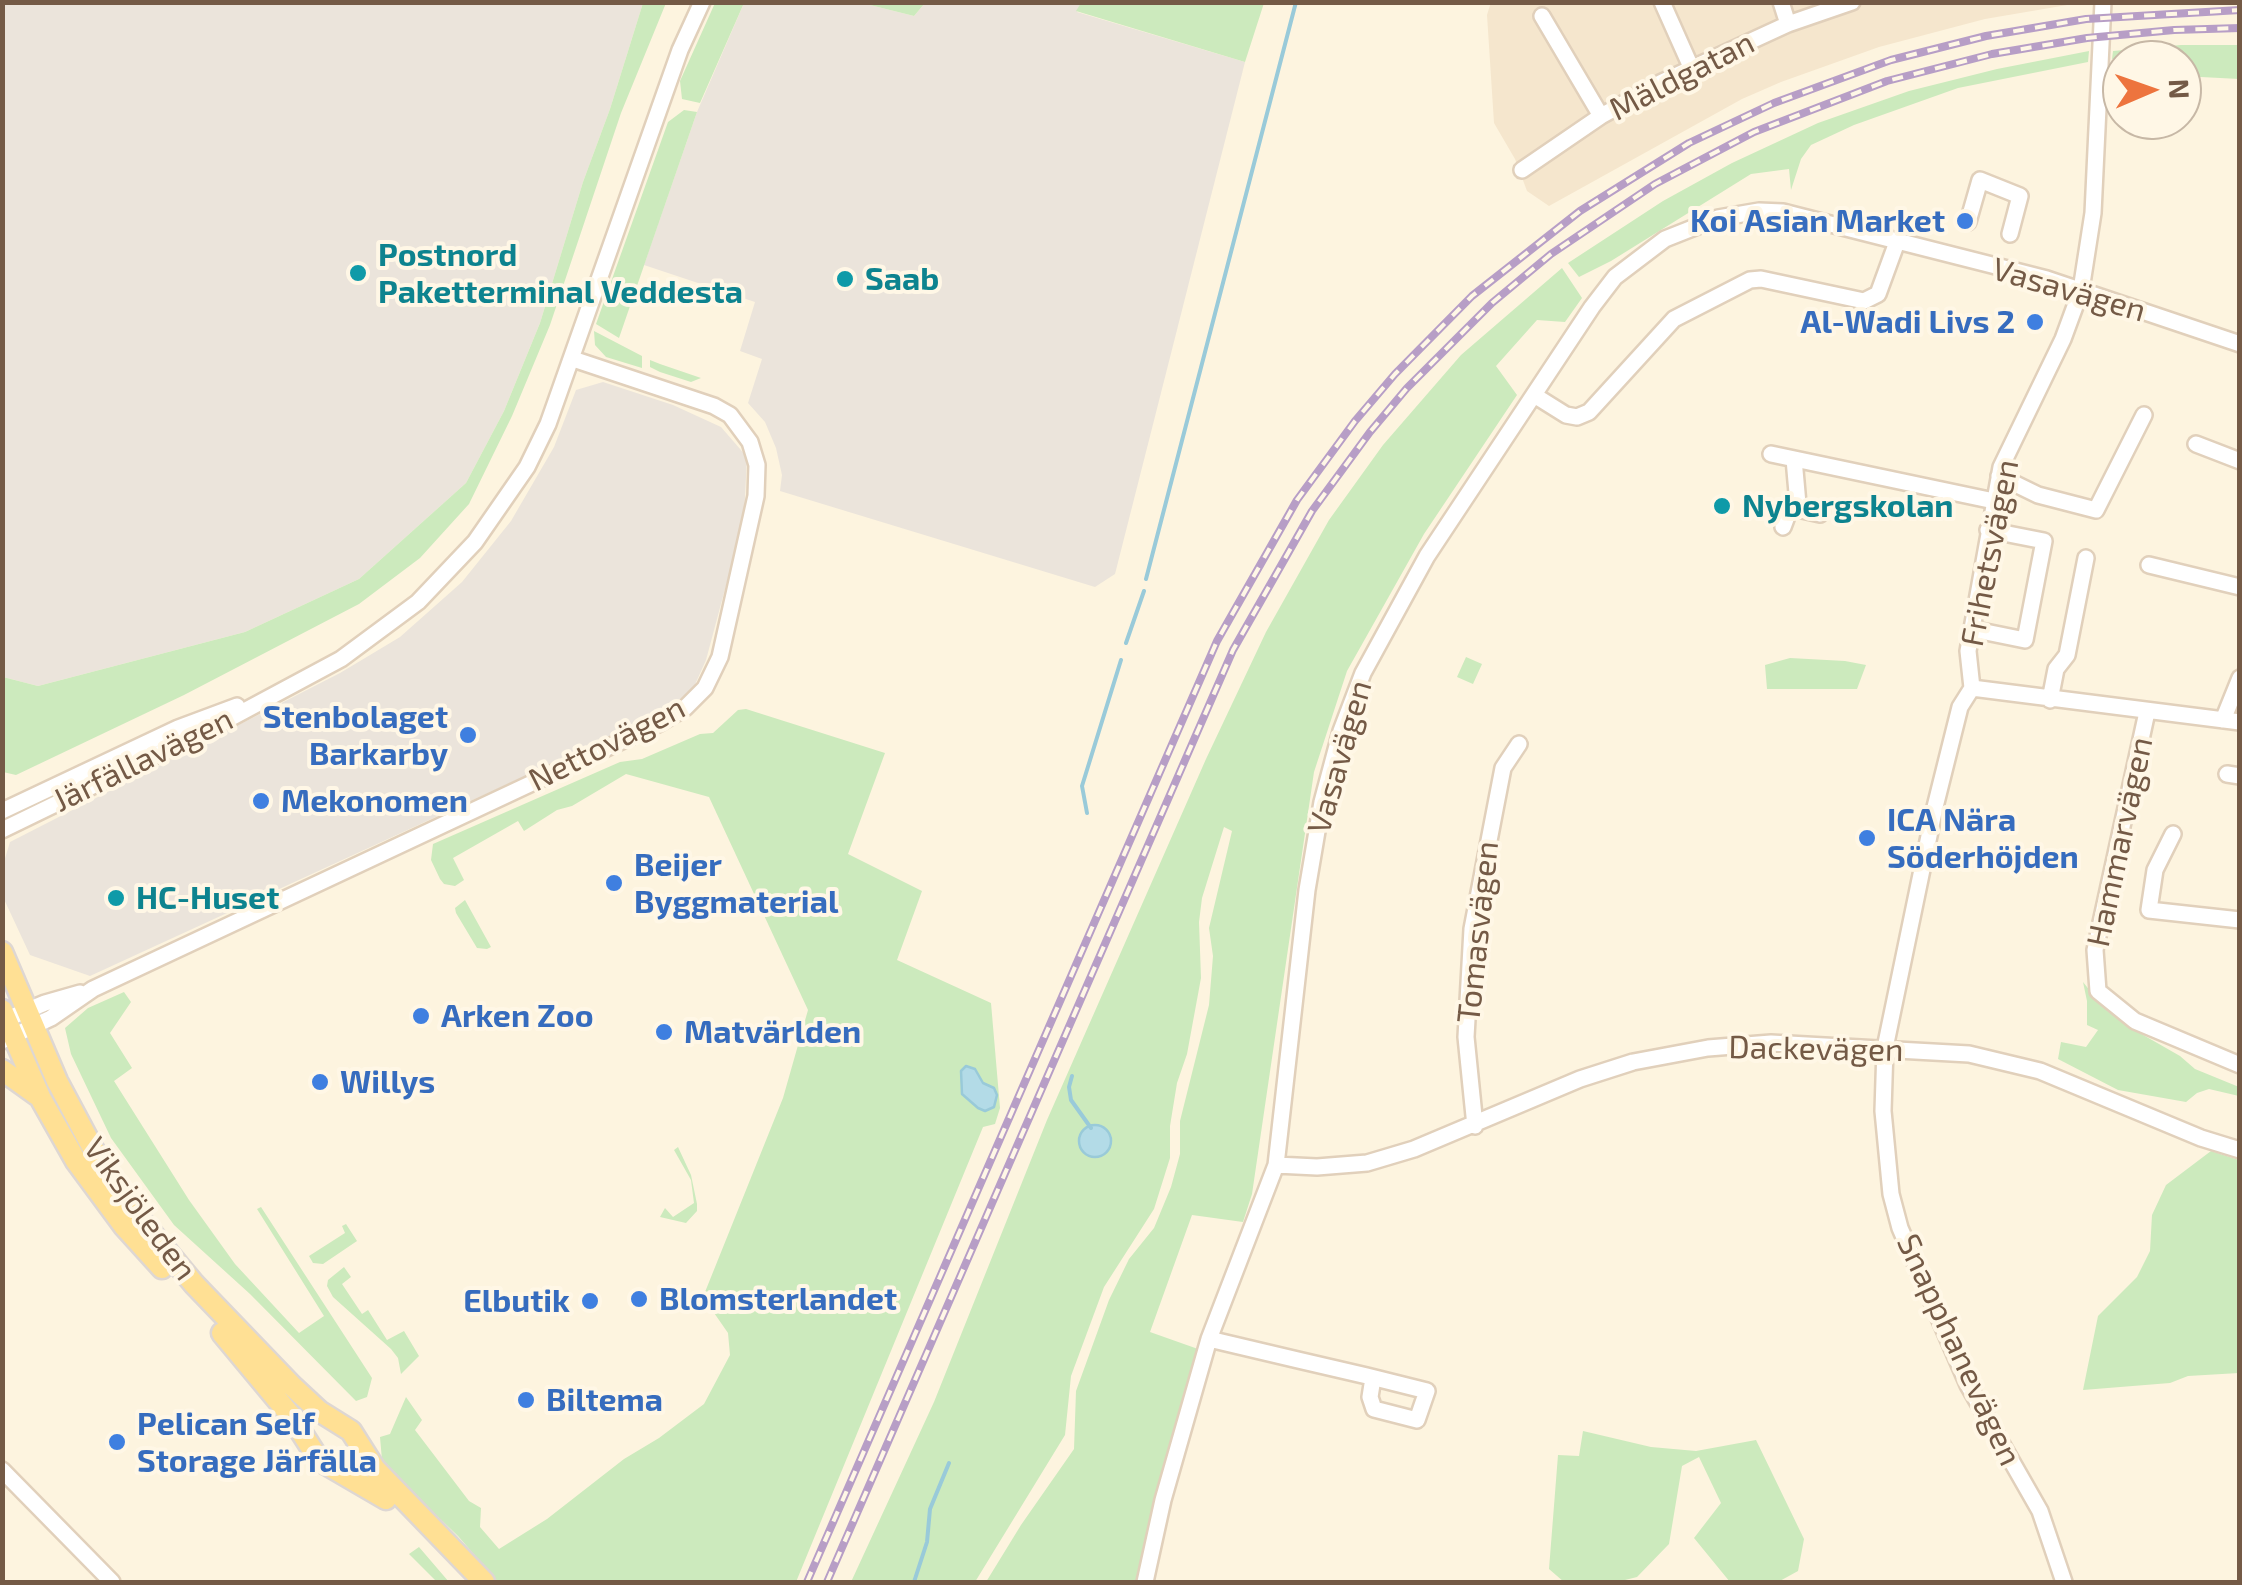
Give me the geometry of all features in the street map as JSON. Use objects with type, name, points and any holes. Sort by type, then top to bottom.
[{"type":"main road","name":"Viksjöleden","points":[[2,952],[78,1122],[135,1214],[256,1349],[310,1403],[338,1424]]},
{"type":"main road","name":"Viksjöleden","points":[[5,1025],[76,1161],[124,1226],[235,1346],[291,1399],[320,1443]]},
{"type":"main road","points":[[2,1070],[40,1098]]},
{"type":"main road","name":"Viksjöleden","points":[[235,1346],[291,1416],[318,1460],[386,1499]]},
{"type":"main road","points":[[358,1445],[350,1458],[338,1461],[327,1456],[320,1443],[324,1428],[338,1424],[351,1431],[390,1485],[484,1582]]},
{"type":"main road","name":"Viksjöleden","points":[[338,1461],[368,1478],[467,1582]]},
{"type":"street","name":"Järfällavägen","points":[[2,830],[218,725],[372,639],[448,574],[493,520],[548,424],[680,50],[702,2]]},
{"type":"street","points":[[1662,2],[1691,68]]},
{"type":"street","points":[[1781,2],[1788,24]]},
{"type":"street","name":"Mäldgatan","points":[[1522,170],[1600,116],[1691,68],[1788,24],[1852,2]]},
{"type":"street","name":"Frihetsvägen","points":[[1885,1048],[1935,807],[1960,707],[1972,688],[1968,651],[1999,476],[2081,290],[2093,214],[2104,2]]},
{"type":"street","points":[[1542,16],[1600,116]]},
{"type":"street","points":[[1968,222],[1980,180],[2020,196],[2010,234]]},
{"type":"street","name":"Vasavägen","points":[[1276,1165],[1322,802],[1341,732],[1363,673],[1427,556],[1616,277],[1665,239],[1718,218],[1760,211],[1794,213],[2081,290],[2240,344]]},
{"type":"street","points":[[1534,395],[1566,415],[1578,417],[1589,412],[1674,319],[1750,280],[1864,300],[1878,294],[1897,242]]},
{"type":"street","name":"Nettovägen","points":[[5,1025],[93,989],[660,723],[685,708],[705,688],[720,657],[756,496],[757,465],[750,442],[730,415],[714,406],[573,359]]},
{"type":"street","points":[[1999,476],[2038,495],[2096,510],[2144,415]]},
{"type":"street","points":[[2196,444],[2240,461]]},
{"type":"street","points":[[1771,454],[1994,500]]},
{"type":"street","points":[[1794,459],[1798,504],[1802,510],[1820,514]]},
{"type":"street","points":[[1783,527],[1789,512],[1798,504]]},
{"type":"street","points":[[1972,629],[2026,640],[2044,541],[1988,530]]},
{"type":"street","points":[[2050,700],[2056,670],[2067,655],[2086,558]]},
{"type":"street","points":[[2149,566],[2240,587]]},
{"type":"street","points":[[1972,688],[2231,721],[2240,678]]},
{"type":"street","name":"Järfällavägen","points":[[2,812],[178,728],[283,689]]},
{"type":"street","name":"Hammarvägen","points":[[2147,712],[2095,950],[2098,991],[2135,1021],[2240,1065]]},
{"type":"street","name":"Tomasvägen","points":[[1474,1126],[1466,1037],[1472,928],[1503,768],[1519,744]]},
{"type":"street","points":[[2174,834],[2155,870],[2149,910],[2240,920]]},
{"type":"street","name":"Dackevägen","points":[[1276,1165],[1367,1163],[1474,1126],[1580,1079],[1672,1053],[1771,1042],[1969,1054],[2040,1072],[2240,1150]]},
{"type":"street","name":"Snapphanevägen","points":[[1885,1048],[1885,1128],[1891,1194],[1900,1228],[1968,1385],[2040,1511],[2064,1582]]},
{"type":"street","points":[[1146,1582],[1163,1500],[1209,1339],[1276,1165]]},
{"type":"street","points":[[1209,1339],[1373,1378]]},
{"type":"street","points":[[2,1470],[112,1582]]},
{"type":"shaded area","points":[[1491,2],[2079,3],[1985,19],[1879,47],[1781,82],[1742,99],[1549,206],[1527,191],[1515,159],[1494,123],[1487,15]]},
{"type":"shaded area","points":[[2,3],[643,3],[540,323],[504,411],[466,483],[359,579],[245,632],[38,686],[3,677]]},
{"type":"shaded area","points":[[744,3],[862,3],[914,16],[925,3],[1081,3],[1077,12],[1245,62],[1115,574],[1095,587],[780,491],[782,475],[776,448],[765,422],[748,403],[762,359],[740,351],[755,302],[644,265],[697,112]]},
{"type":"shaded area","points":[[603,382],[673,405],[721,427],[747,457],[744,518],[706,660],[693,689],[662,713],[90,976],[30,955],[3,897],[3,865],[10,842],[340,673],[400,637],[462,582],[511,521],[554,447],[576,390]]},
{"type":"green space","points":[[925,2],[914,16],[862,3]]},
{"type":"green space","points":[[1264,2],[1245,62],[1076,11],[1081,3]]},
{"type":"green space","points":[[643,3],[666,3],[621,113],[550,325],[469,504],[420,558],[359,604],[184,695],[16,775],[3,772],[3,677],[38,686],[245,632],[359,579],[466,483],[504,411],[540,323]]},
{"type":"green space","points":[[715,3],[744,3],[700,103],[682,99],[680,81]]},
{"type":"green space","points":[[2202,45],[2239,45],[2239,79],[2202,77]]},
{"type":"green space","points":[[2089,51],[2088,62],[1958,88],[1854,125],[1811,145],[1801,159],[1791,190],[1789,169],[1751,174],[1579,277],[1568,263],[1663,201],[1818,123],[1909,91]]},
{"type":"green space","points":[[684,110],[697,112],[619,338],[596,324],[668,122]]},
{"type":"green space","points":[[1562,268],[1582,298],[1565,322],[1537,320],[1496,366],[1517,395],[1424,534],[1347,671],[1314,772],[1252,1194],[1243,1222],[1192,1215],[1150,1332],[1198,1349],[1151,1521],[1139,1582],[986,1582],[1074,1449],[1076,1391],[1109,1300],[1129,1259],[1154,1228],[1171,1187],[1180,1154],[1180,1121],[1209,1005],[1213,956],[1209,928],[1232,831],[1224,827],[1202,898],[1201,978],[1187,1054],[1177,1083],[1170,1158],[1154,1209],[1104,1287],[1071,1376],[1065,1435],[975,1582],[851,1582],[934,1402],[1047,1120],[1266,632],[1329,520],[1383,445],[1461,355]]},
{"type":"green space","points":[[594,331],[642,356],[642,368],[606,357],[595,345]]},
{"type":"green space","points":[[650,360],[701,378],[691,382],[660,372],[650,367]]},
{"type":"green space","points":[[1466,657],[1482,664],[1473,684],[1457,677]]},
{"type":"green space","points":[[1790,658],[1866,665],[1857,689],[1767,689],[1765,665]]},
{"type":"green space","points":[[746,709],[885,753],[848,854],[922,891],[897,960],[991,1003],[1000,1108],[995,1124],[983,1127],[796,1582],[498,1582],[458,1536],[387,1468],[382,1460],[380,1437],[390,1434],[406,1397],[422,1420],[415,1430],[469,1501],[481,1508],[480,1527],[499,1549],[547,1519],[704,1404],[730,1355],[728,1333],[703,1297],[783,1098],[808,1010],[709,797],[626,774],[524,831],[518,821],[453,858],[464,880],[455,886],[440,879],[431,860],[433,844],[620,762],[642,759],[700,734],[713,733],[738,710]]},
{"type":"green space","points":[[465,900],[491,947],[487,949],[477,948],[456,913],[455,908]]},
{"type":"green space","points":[[2083,982],[2099,1002],[2131,1028],[2195,1069],[2239,1087],[2239,1096],[2209,1089],[2186,1102],[2118,1090],[2058,1059],[2061,1042],[2086,1047],[2098,1030],[2087,1025]]},
{"type":"green space","points":[[124,992],[131,1002],[110,1033],[132,1068],[114,1081],[189,1200],[235,1264],[299,1333],[324,1316],[257,1209],[261,1207],[372,1378],[367,1397],[356,1401],[250,1294],[174,1225],[111,1138],[71,1054],[65,1028],[88,1008]]},
{"type":"green space","points":[[678,1147],[691,1175],[697,1204],[697,1211],[686,1223],[660,1217],[665,1208],[673,1217],[694,1203],[691,1180],[674,1150]]},
{"type":"green space","points":[[2211,1151],[2239,1160],[2239,1373],[2083,1390],[2098,1316],[2137,1277],[2150,1251],[2152,1215],[2166,1185]]},
{"type":"green space","points":[[346,1224],[357,1241],[323,1264],[313,1263],[309,1256],[345,1233],[342,1226]]},
{"type":"green space","points":[[344,1267],[351,1277],[342,1284],[362,1314],[368,1310],[387,1340],[404,1331],[419,1356],[401,1374],[398,1358],[391,1349],[333,1297],[327,1286],[328,1280]]},
{"type":"green space","points":[[1583,1431],[1651,1447],[1696,1451],[1756,1440],[1804,1539],[1798,1571],[1778,1582],[1730,1582],[1694,1538],[1721,1503],[1699,1457],[1682,1466],[1669,1544],[1637,1577],[1617,1582],[1564,1582],[1549,1569],[1558,1455],[1579,1456]]},
{"type":"green space","points":[[419,1547],[449,1582],[437,1582],[409,1554]]},
{"type":"water","points":[[966,1066],[975,1069],[983,1083],[994,1088],[994,1107],[985,1111],[962,1094],[961,1071]]},
{"type":"water","points":[[1095,1125],[1106,1130],[1111,1141],[1106,1152],[1095,1157],[1084,1152],[1079,1141],[1084,1130]]},
{"type":"waterway","points":[[1146,579],[1296,2]]},
{"type":"waterway","points":[[1126,643],[1144,591]]},
{"type":"waterway","points":[[1087,813],[1082,786],[1121,660]]},
{"type":"waterway","points":[[1072,1076],[1071,1100],[1091,1128]]},
{"type":"waterway","points":[[914,1582],[927,1542],[930,1509],[949,1463]]},
{"type":"railway","points":[[807,1582],[1217,641],[1297,500],[1395,374],[1472,296],[1580,211],[1689,143],[1774,103],[1891,60],[1986,36],[2086,19],[2240,10]]},
{"type":"railway","points":[[827,1582],[1233,650],[1312,511],[1407,388],[1492,303],[1551,254],[1655,184],[1754,132],[1887,81],[1992,54],[2087,38],[2240,28]]},
{"type":"place","name":"Koi Asian Market","points":[[1965,221]]},
{"type":"place","name":"Postnord Paketterminal Veddesta","points":[[358,273]]},
{"type":"place","name":"Saab","points":[[845,279]]},
{"type":"place","name":"Al-Wadi Livs 2","points":[[2035,322]]},
{"type":"place","name":"Nybergskolan","points":[[1722,506]]},
{"type":"place","name":"Stenbolaget Barkarby","points":[[468,735]]},
{"type":"place","name":"Mekonomen","points":[[261,801]]},
{"type":"place","name":"ICA Nära Söderhöjden","points":[[1867,838]]},
{"type":"place","name":"Beijer Byggmaterial","points":[[614,883]]},
{"type":"place","name":"HC-Huset","points":[[116,898]]},
{"type":"place","name":"Arken Zoo","points":[[421,1016]]},
{"type":"place","name":"Matvärlden","points":[[664,1032]]},
{"type":"place","name":"Willys","points":[[320,1082]]},
{"type":"place","name":"Blomsterlandet","points":[[639,1299]]},
{"type":"place","name":"Elbutik","points":[[590,1301]]},
{"type":"place","name":"Biltema","points":[[526,1400]]},
{"type":"place","name":"Pelican Self Storage Järfälla","points":[[117,1442]]}]
